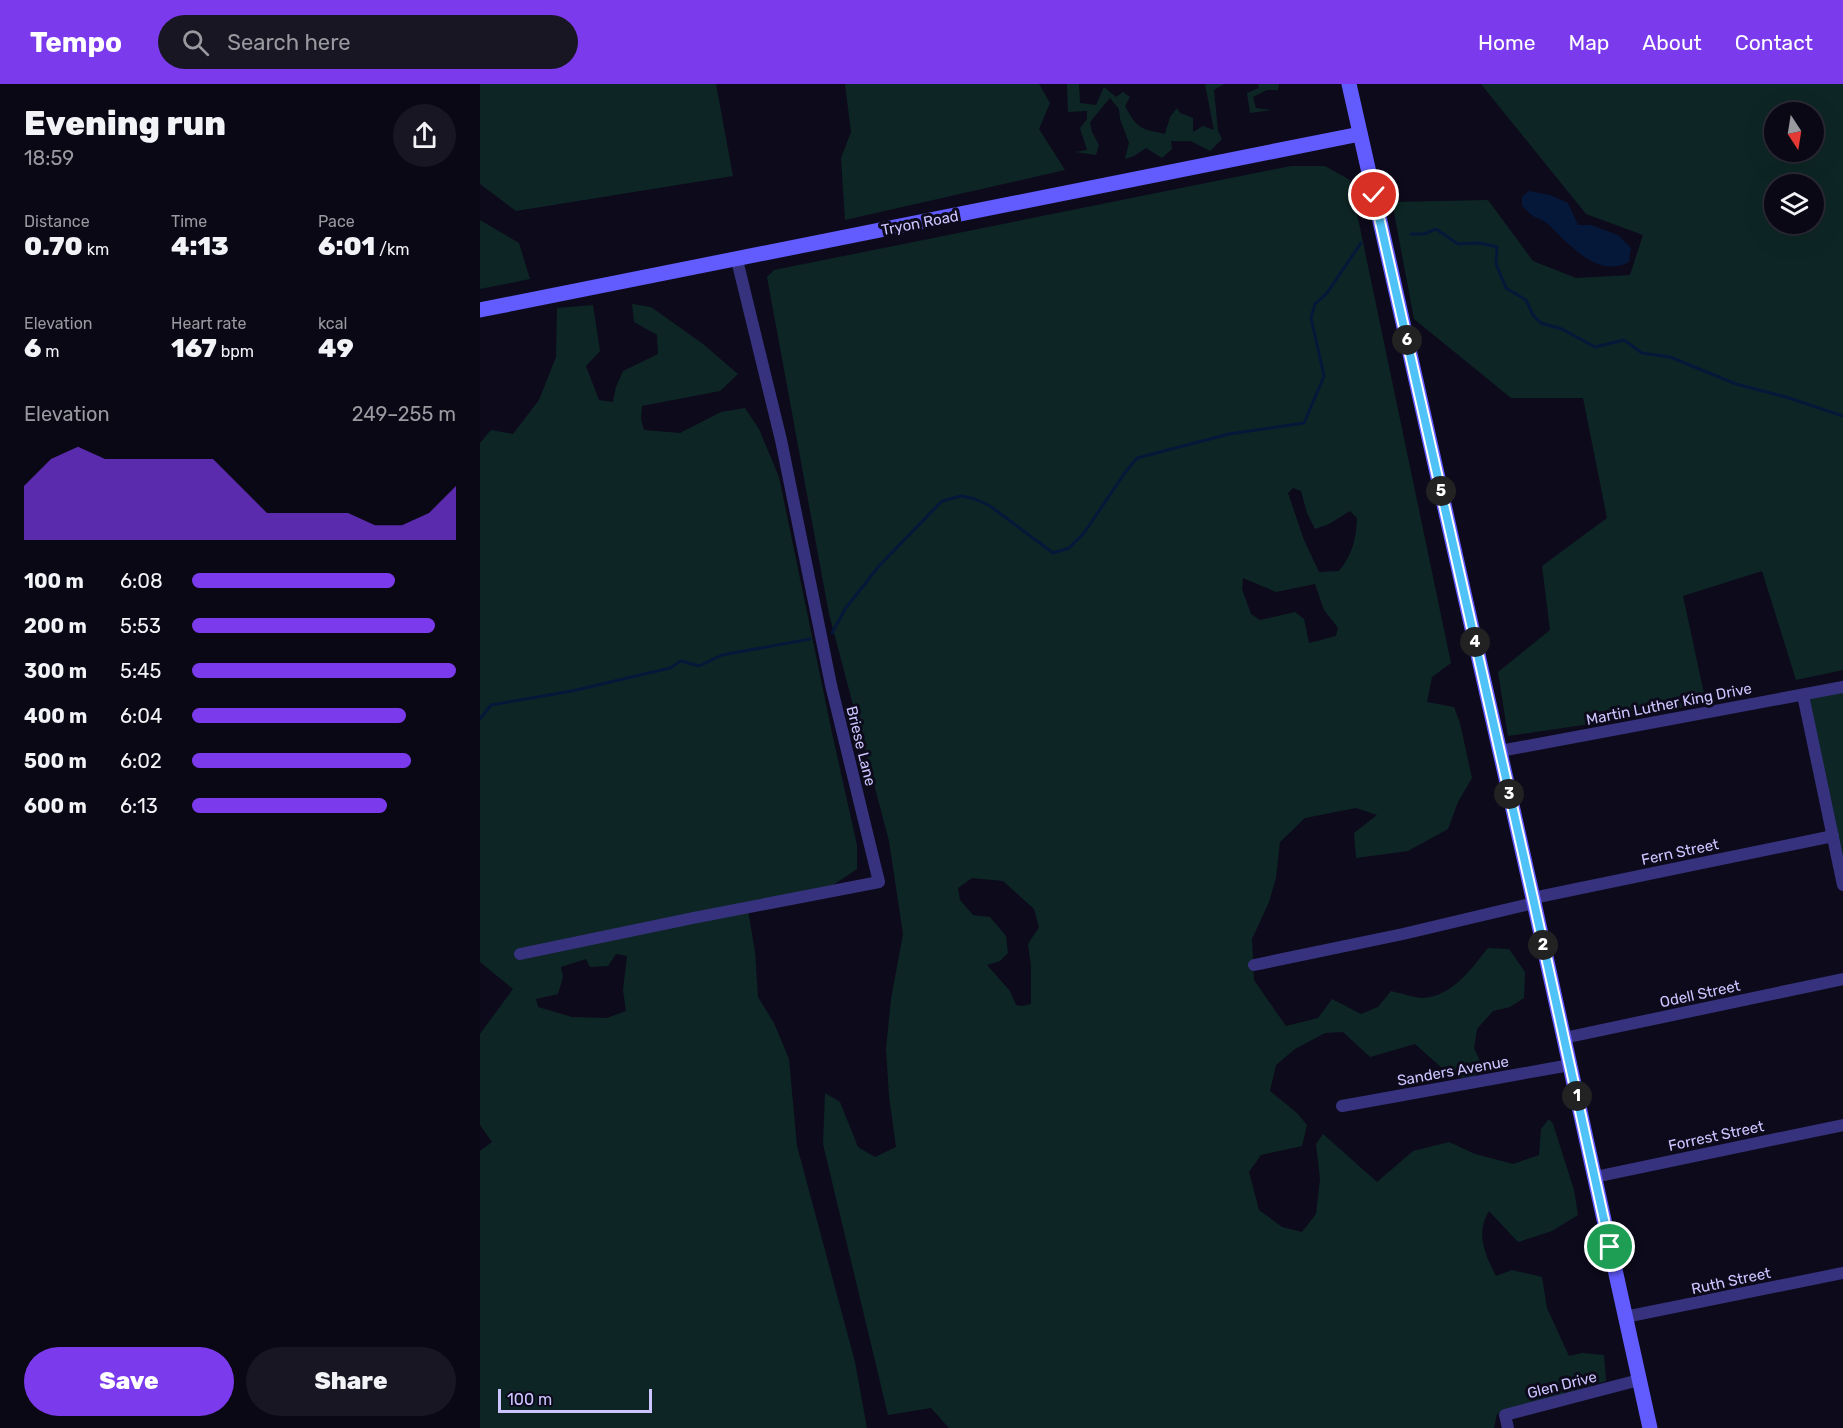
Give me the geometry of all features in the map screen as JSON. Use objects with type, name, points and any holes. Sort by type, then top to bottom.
[{"type":"street","points":[[1349,84],[1534,901],[1650,1428]]},
{"type":"street","name":"Tryon Road","points":[[480,310],[1360,134]]},
{"type":"street","name":"Briese Lane","points":[[520,954],[879,882],[831,685],[781,440],[737,260]]},
{"type":"street","name":"Martin Luther King Drive","points":[[1500,751],[1843,687]]},
{"type":"street","points":[[1803,694],[1843,885]]},
{"type":"street","name":"Fern Street","points":[[1254,965],[1403,934],[1534,901],[1833,836]]},
{"type":"street","name":"Odell Street","points":[[1564,1038],[1843,979]]},
{"type":"street","name":"Sanders Avenue","points":[[1342,1106],[1570,1065]]},
{"type":"street","name":"Forrest Street","points":[[1594,1177],[1843,1125]]},
{"type":"street","name":"Ruth Street","points":[[1625,1317],[1843,1273]]},
{"type":"street","name":"Glen Drive","points":[[1508,1428],[1505,1415],[1639,1380]]},
{"type":"green space","points":[[480,84],[716,84],[733,176],[516,211],[480,184]]},
{"type":"green space","points":[[845,84],[1039,84],[1050,103],[1039,129],[1065,170],[845,220],[841,158],[851,132]]},
{"type":"green space","points":[[1067,84],[1079,84],[1080,103],[1096,105],[1104,87],[1116,97],[1123,92],[1130,97],[1125,106],[1140,127],[1165,134],[1170,117],[1177,108],[1180,113],[1193,118],[1193,132],[1203,126],[1214,130],[1205,84],[1224,84],[1214,90],[1218,131],[1222,139],[1210,151],[1191,141],[1171,141],[1172,149],[1162,158],[1146,148],[1125,159],[1129,143],[1120,119],[1119,109],[1110,98],[1090,122],[1099,145],[1096,155],[1075,152],[1087,150],[1080,128],[1087,119],[1087,111],[1068,112]]},
{"type":"green space","points":[[1258,84],[1279,84],[1278,90],[1267,90],[1253,97],[1256,108],[1272,110],[1250,113],[1247,93],[1259,88]]},
{"type":"green space","points":[[1481,84],[1843,84],[1843,670],[1796,680],[1762,571],[1683,596],[1706,703],[1603,722],[1508,736],[1498,672],[1550,630],[1542,566],[1607,518],[1583,398],[1511,398],[1414,319],[1392,202],[1488,200],[1533,261],[1576,278],[1630,275],[1643,235],[1586,214]]},
{"type":"green space","points":[[1291,166],[1325,166],[1350,180],[1451,663],[1432,677],[1427,702],[1454,707],[1460,723],[1472,778],[1458,802],[1448,829],[1408,851],[1356,858],[1354,833],[1377,815],[1356,808],[1305,818],[1280,842],[1276,878],[1269,902],[1252,939],[1254,980],[1286,1026],[1318,1018],[1332,999],[1361,1014],[1378,1007],[1391,991],[1419,998],[1434,996],[1460,980],[1488,948],[1509,949],[1525,972],[1524,998],[1510,1007],[1493,1011],[1477,1029],[1474,1048],[1483,1068],[1472,1078],[1452,1077],[1415,1044],[1370,1057],[1343,1032],[1325,1033],[1295,1049],[1276,1065],[1270,1091],[1297,1113],[1307,1125],[1302,1146],[1261,1155],[1249,1172],[1259,1210],[1282,1227],[1302,1232],[1316,1214],[1320,1179],[1316,1144],[1323,1134],[1377,1182],[1413,1151],[1449,1142],[1475,1154],[1513,1164],[1539,1155],[1541,1129],[1549,1119],[1553,1124],[1574,1190],[1578,1215],[1552,1231],[1518,1242],[1489,1211],[1483,1228],[1483,1244],[1496,1276],[1512,1270],[1542,1277],[1547,1308],[1569,1356],[1582,1353],[1604,1355],[1606,1381],[1497,1414],[1494,1428],[949,1428],[931,1408],[888,1415],[823,1144],[825,1093],[840,1102],[858,1147],[875,1157],[896,1147],[886,1049],[891,999],[903,934],[889,841],[829,614],[767,277],[774,270]],"holes":[[[1293,488],[1301,491],[1307,513],[1315,529],[1329,524],[1350,511],[1357,518],[1353,546],[1348,559],[1339,571],[1319,572],[1304,540],[1288,493]],[[1243,578],[1276,592],[1315,584],[1324,610],[1338,628],[1336,636],[1309,643],[1304,619],[1295,612],[1260,620],[1251,614],[1242,589]],[[972,878],[1003,881],[1034,909],[1039,927],[1028,944],[1031,966],[1031,1004],[1016,1005],[1010,991],[987,965],[1000,961],[1008,953],[1006,936],[990,917],[973,915],[960,900],[958,888]]]},
{"type":"green space","points":[[480,220],[519,243],[530,279],[480,289]]},
{"type":"green space","points":[[632,304],[651,307],[703,344],[738,374],[720,391],[642,406],[641,419],[644,430],[680,433],[721,412],[745,408],[759,429],[779,477],[857,845],[857,869],[833,885],[747,904],[755,952],[758,997],[774,1023],[789,1059],[797,1146],[855,1362],[867,1428],[480,1428],[480,1151],[492,1142],[480,1125],[480,1034],[513,989],[480,962],[480,443],[491,430],[513,434],[539,400],[556,357],[557,308],[593,305],[600,351],[586,366],[599,400],[613,402],[623,371],[658,354],[657,335],[634,322]],"holes":[[[616,954],[627,956],[623,990],[626,1011],[607,1018],[572,1017],[538,1007],[536,999],[558,994],[563,977],[561,967],[586,959],[590,967],[608,966]]]},
{"type":"green space","points":[[1843,692],[1843,867],[1810,699]]},
{"type":"water","points":[[1529,191],[1550,195],[1568,203],[1578,225],[1591,225],[1618,235],[1631,248],[1629,262],[1618,266],[1606,266],[1596,263],[1575,250],[1547,223],[1533,216],[1522,206],[1522,197]]},
{"type":"waterway","points":[[1411,234],[1424,234],[1436,229],[1458,244],[1480,243],[1497,247],[1496,264],[1506,288],[1526,300],[1533,315],[1541,323],[1562,329],[1595,347],[1624,340],[1642,353],[1670,357],[1736,384],[1786,397],[1843,416]]},
{"type":"waterway","points":[[832,633],[845,609],[879,566],[942,501],[961,496],[990,506],[1053,553],[1069,548],[1084,533],[1137,458],[1229,434],[1304,423],[1324,376],[1311,318],[1315,304],[1327,293],[1361,243]]},
{"type":"waterway","points":[[480,719],[491,705],[572,691],[670,668],[681,661],[699,666],[722,655],[810,639]]},
{"type":"route","points":[[1374,195],[1610,1247]]}]
